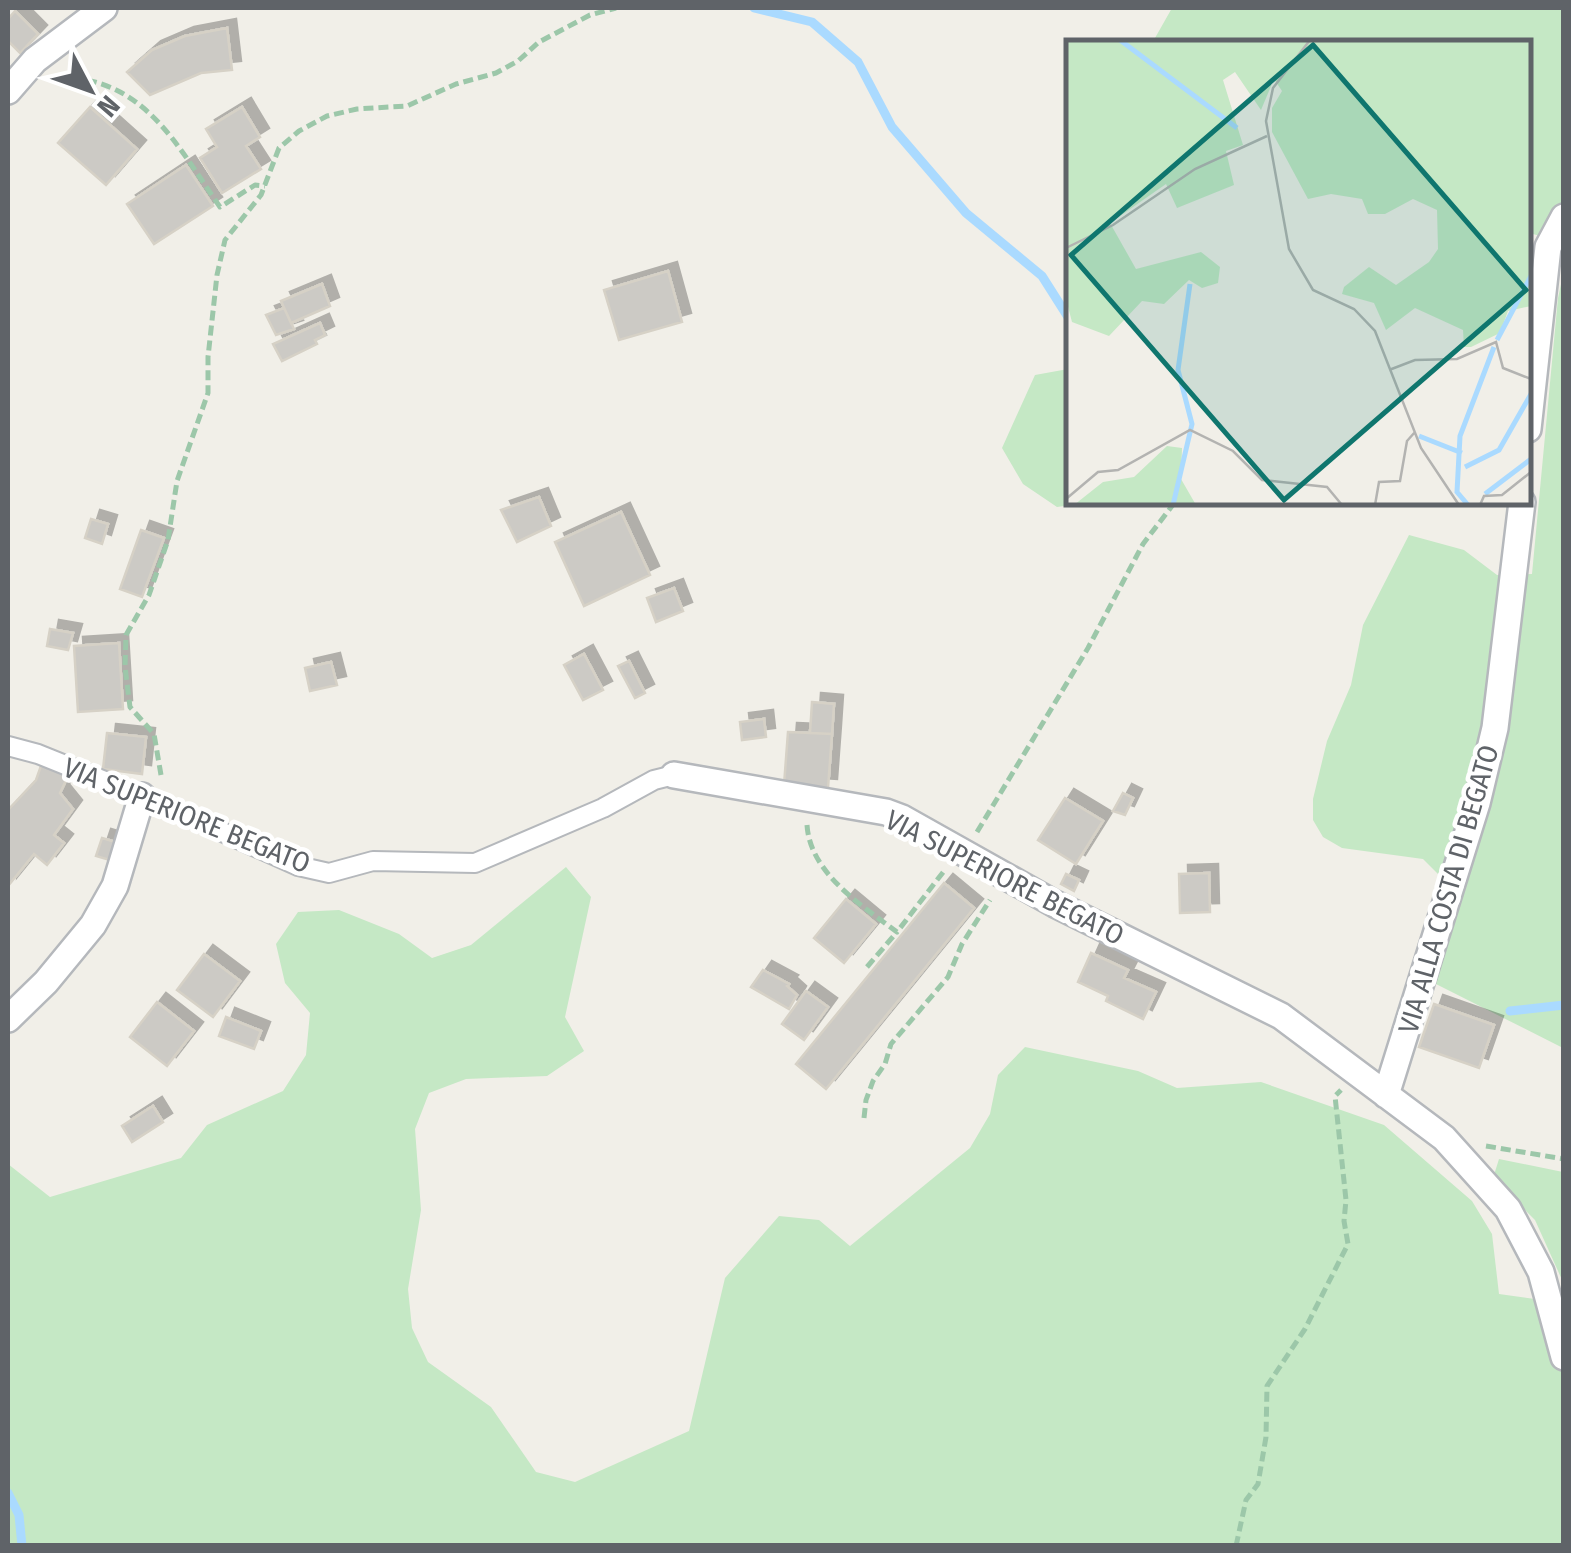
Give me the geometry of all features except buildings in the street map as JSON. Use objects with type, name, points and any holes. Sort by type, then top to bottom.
[{"type":"street","points":[[8,91],[35,60],[104,8]]},
{"type":"street","points":[[1531,402],[1548,246],[1564,217]]},
{"type":"street","name":"VIA ALLA COSTA DI BEGATO","points":[[1386,1095],[1477,803],[1495,728],[1522,505]]},
{"type":"street","name":"VIA SUPERIORE BEGATO","points":[[8,746],[142,796],[298,866],[329,873],[373,860],[475,863],[603,808],[654,780],[674,775],[886,812],[1281,1016],[1444,1138],[1508,1209],[1541,1272],[1564,1356]]},
{"type":"street","points":[[8,1019],[46,982],[93,925],[115,886],[142,796]]},
{"type":"path","points":[[170,809],[154,734],[130,707],[126,635],[149,595],[168,540],[177,480],[208,393],[208,357],[220,251],[225,240],[265,186],[279,148],[299,131],[357,109],[407,106],[456,84],[496,73],[518,62],[539,42],[590,15],[616,8]]},
{"type":"path","points":[[47,82],[60,76],[106,84],[154,114],[220,207],[255,185],[265,186]]},
{"type":"path","points":[[867,967],[962,850],[1088,648],[1143,544],[1174,505]]},
{"type":"path","points":[[808,818],[809,842],[822,871],[897,932]]},
{"type":"path","points":[[864,1118],[873,1081],[885,1064],[891,1044],[948,977],[962,944],[1006,877]]},
{"type":"path","points":[[1236,1546],[1246,1500],[1258,1484],[1266,1437],[1268,1386],[1305,1330],[1348,1244],[1335,1096],[1355,1072]]},
{"type":"path","points":[[1444,1138],[1564,1160]]},
{"type":"green space","points":[[1172,8],[1563,8],[1563,242],[1531,234],[1531,40],[1155,38]]},
{"type":"green space","points":[[1563,275],[1563,1048],[1430,981],[1461,897],[1423,859],[1342,848],[1323,837],[1313,820],[1313,799],[1327,741],[1351,685],[1363,625],[1409,535],[1464,550],[1497,575],[1532,574]]},
{"type":"green space","points":[[1066,369],[1066,505],[1072,505],[1057,507],[1023,484],[1002,448],[1035,375]]},
{"type":"green space","points":[[566,867],[591,897],[565,1017],[584,1051],[547,1076],[466,1079],[429,1093],[415,1129],[421,1210],[408,1289],[412,1328],[428,1362],[491,1407],[536,1472],[575,1482],[689,1431],[725,1278],[779,1216],[819,1220],[850,1246],[970,1148],[990,1114],[998,1075],[1025,1047],[1138,1071],[1177,1088],[1261,1082],[1384,1125],[1472,1201],[1492,1234],[1499,1294],[1563,1303],[1563,1545],[8,1545],[8,1164],[50,1197],[181,1158],[207,1125],[283,1091],[306,1055],[310,1013],[285,983],[276,944],[298,912],[339,910],[399,934],[432,958],[471,945]]},
{"type":"green space","points":[[1499,1159],[1563,1172],[1563,1282],[1535,1220],[1493,1178]]},
{"type":"waterway","points":[[754,8],[812,22],[858,62],[892,127],[966,213],[1042,276],[1066,314]]},
{"type":"waterway","points":[[1510,1011],[1564,1005]]},
{"type":"waterway","points":[[8,1493],[19,1515],[22,1546]]}]
